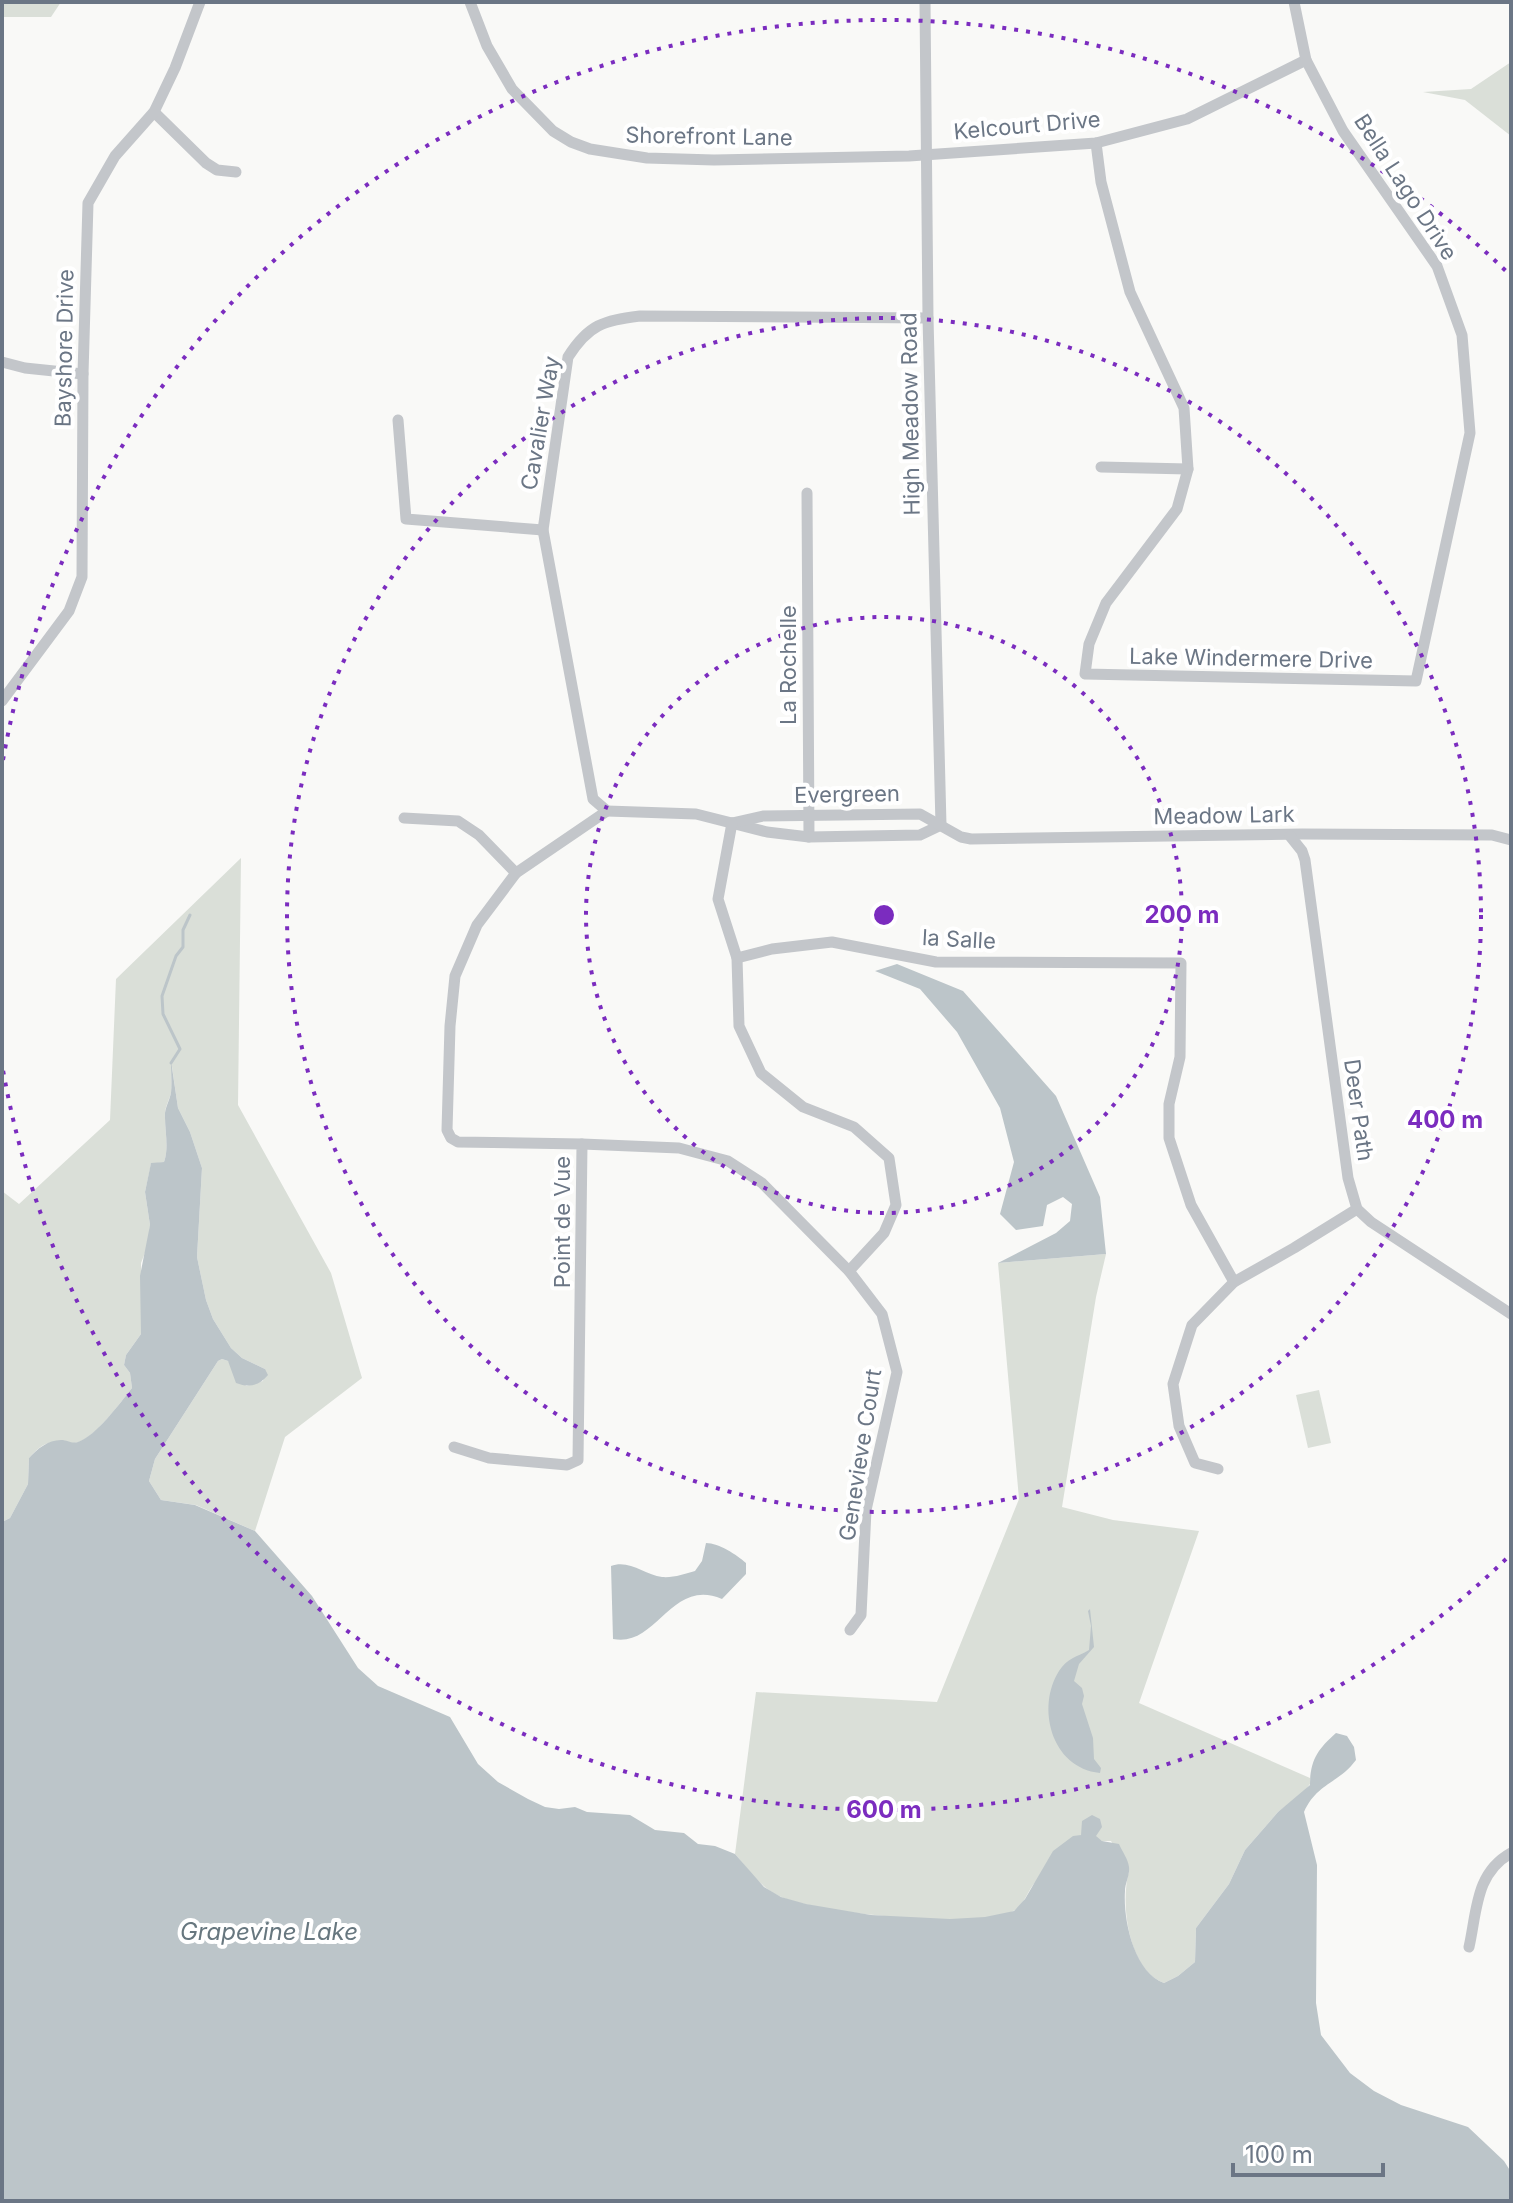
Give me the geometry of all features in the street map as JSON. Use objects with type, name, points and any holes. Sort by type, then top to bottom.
[{"type":"street","name":"Bayshore Drive","points":[[2,701],[69,611],[82,577],[88,203],[115,156],[154,112],[200,2]]},
{"type":"street","name":"Shorefront Lane","points":[[470,2],[487,46],[512,89],[553,131],[590,149],[647,158],[714,160],[909,156],[927,153]]},
{"type":"street","name":"High Meadow Road","points":[[925,2],[928,318],[941,825]]},
{"type":"street","name":"Bella Lago Drive","points":[[1294,2],[1306,60],[1343,131],[1437,266],[1462,335],[1470,433],[1416,681]]},
{"type":"street","name":"Kelcourt Drive","points":[[927,153],[1096,143],[1187,119],[1306,60]]},
{"type":"street","points":[[154,112],[206,163],[217,170],[236,172]]},
{"type":"street","points":[[1096,143],[1101,182],[1130,292],[1184,408],[1188,469],[1101,467]]},
{"type":"street","name":"Cavalier Way","points":[[607,811],[593,799],[543,530],[568,357],[581,336],[605,320],[640,316],[928,318]]},
{"type":"street","points":[[2,362],[25,368],[83,374]]},
{"type":"street","points":[[398,420],[406,519],[543,530]]},
{"type":"street","name":"Lake Windermere Drive","points":[[1188,469],[1177,509],[1106,603],[1089,644],[1085,674],[1416,681]]},
{"type":"street","name":"La Rochelle","points":[[807,493],[809,837]]},
{"type":"street","name":"Evergreen","points":[[607,811],[696,814],[767,832],[809,837],[920,835],[941,825]]},
{"type":"street","name":"Point de Vue","points":[[454,1447],[489,1458],[567,1465],[578,1460],[582,1144],[458,1142],[451,1138],[447,1130],[450,1026],[455,976],[484,913],[516,873],[607,811]]},
{"type":"street","name":"Evergreen","points":[[732,823],[763,816],[920,814],[941,825]]},
{"type":"street","points":[[404,818],[458,821],[479,835],[516,873]]},
{"type":"street","points":[[732,823],[718,899],[737,958],[739,1026],[761,1073],[803,1107],[854,1127],[889,1158],[896,1205],[884,1233],[849,1271]]},
{"type":"street","name":"Meadow Lark","points":[[941,825],[961,837],[971,839],[1492,835],[1511,840]]},
{"type":"street","name":"Deer Path","points":[[1290,836],[1305,860],[1348,1178],[1357,1209]]},
{"type":"street","name":"la Salle","points":[[737,958],[772,949],[832,942],[936,962],[1181,963],[1180,1057],[1169,1104],[1169,1138],[1191,1205],[1234,1282]]},
{"type":"street","name":"Genevieve Court","points":[[582,1144],[679,1148],[728,1161],[762,1183],[849,1271],[882,1314],[897,1372],[866,1510],[861,1615],[850,1630]]},
{"type":"street","points":[[1218,1469],[1195,1463],[1179,1426],[1173,1384],[1192,1325],[1234,1282],[1357,1209],[1371,1222],[1511,1314]]},
{"type":"street","points":[[1469,1947],[1481,1886],[1489,1871],[1511,1853]]},
{"type":"shaded area","points":[[2,2],[61,2],[51,17],[2,17]]},
{"type":"shaded area","points":[[1511,62],[1511,136],[1465,100],[1423,92],[1471,89]]},
{"type":"shaded area","points":[[241,858],[238,1105],[331,1273],[362,1378],[285,1437],[255,1531],[196,1505],[161,1500],[149,1481],[155,1459],[218,1361],[228,1361],[246,1386],[263,1381],[265,1369],[242,1358],[231,1348],[213,1319],[206,1300],[197,1257],[202,1168],[178,1108],[172,1067],[171,1093],[165,1114],[167,1146],[164,1162],[151,1164],[145,1192],[150,1225],[148,1245],[141,1263],[141,1334],[126,1355],[124,1365],[130,1373],[132,1388],[108,1418],[86,1438],[71,1444],[43,1445],[29,1458],[28,1484],[10,1518],[2,1522],[2,1191],[19,1204],[110,1120],[116,979]]},
{"type":"shaded area","points":[[1106,1254],[1096,1297],[1062,1507],[1113,1520],[1199,1531],[1139,1703],[1310,1778],[1304,1792],[1278,1812],[1245,1850],[1229,1884],[1196,1928],[1195,1962],[1164,1983],[1142,1965],[1130,1934],[1126,1900],[1129,1871],[1111,1841],[1102,1841],[1083,1832],[1039,1878],[1015,1910],[970,1919],[898,1917],[798,1902],[779,1896],[766,1887],[735,1854],[756,1692],[937,1702],[1019,1499],[998,1263]]},
{"type":"shaded area","points":[[1319,1390],[1331,1443],[1308,1448],[1296,1395]]},
{"type":"water","points":[[897,964],[963,991],[1056,1096],[1100,1197],[1106,1254],[998,1263],[1056,1233],[1070,1221],[1072,1204],[1063,1197],[1047,1205],[1043,1226],[1016,1230],[1000,1214],[1014,1162],[1000,1108],[957,1032],[920,989],[875,971]]},
{"type":"water","name":"Grapevine Lake","points":[[171,1061],[178,1108],[202,1168],[197,1257],[206,1300],[213,1319],[231,1348],[242,1358],[265,1369],[268,1375],[257,1384],[241,1385],[236,1383],[228,1361],[218,1361],[155,1459],[149,1481],[161,1500],[195,1505],[255,1531],[312,1596],[358,1668],[378,1686],[450,1717],[478,1764],[498,1782],[528,1799],[545,1807],[575,1807],[587,1812],[630,1815],[655,1830],[684,1833],[698,1844],[715,1846],[735,1854],[764,1887],[781,1897],[806,1904],[871,1915],[950,1919],[1014,1911],[1025,1899],[1053,1851],[1073,1836],[1081,1835],[1082,1821],[1092,1815],[1100,1819],[1102,1827],[1096,1836],[1102,1841],[1119,1844],[1126,1858],[1129,1870],[1125,1903],[1132,1944],[1145,1968],[1164,1983],[1195,1962],[1196,1928],[1229,1884],[1245,1850],[1278,1812],[1310,1785],[1313,1762],[1324,1744],[1336,1733],[1347,1736],[1354,1747],[1356,1760],[1315,1795],[1304,1812],[1317,1865],[1316,2003],[1321,2035],[1350,2073],[1374,2091],[1401,2105],[1468,2127],[1504,2161],[1511,2172],[1511,2201],[2,2201],[2,1522],[10,1518],[28,1484],[29,1458],[52,1442],[85,1439],[132,1388],[130,1373],[124,1365],[126,1355],[141,1334],[140,1276],[150,1225],[145,1192],[151,1163],[164,1162],[165,1157],[165,1115],[171,1093]]},
{"type":"water","points":[[706,1543],[722,1547],[746,1563],[746,1574],[722,1599],[704,1595],[690,1597],[641,1633],[628,1639],[613,1639],[611,1566],[624,1564],[656,1576],[679,1576],[695,1571],[702,1561]]},
{"type":"water","points":[[1090,1609],[1094,1647],[1079,1664],[1074,1681],[1082,1688],[1082,1704],[1100,1773],[1083,1769],[1070,1760],[1052,1734],[1049,1718],[1052,1686],[1059,1671],[1069,1660],[1089,1650]]},
{"type":"waterway","points":[[171,1063],[180,1049],[163,1014],[162,996],[176,956],[183,947],[183,930],[190,915]]}]
